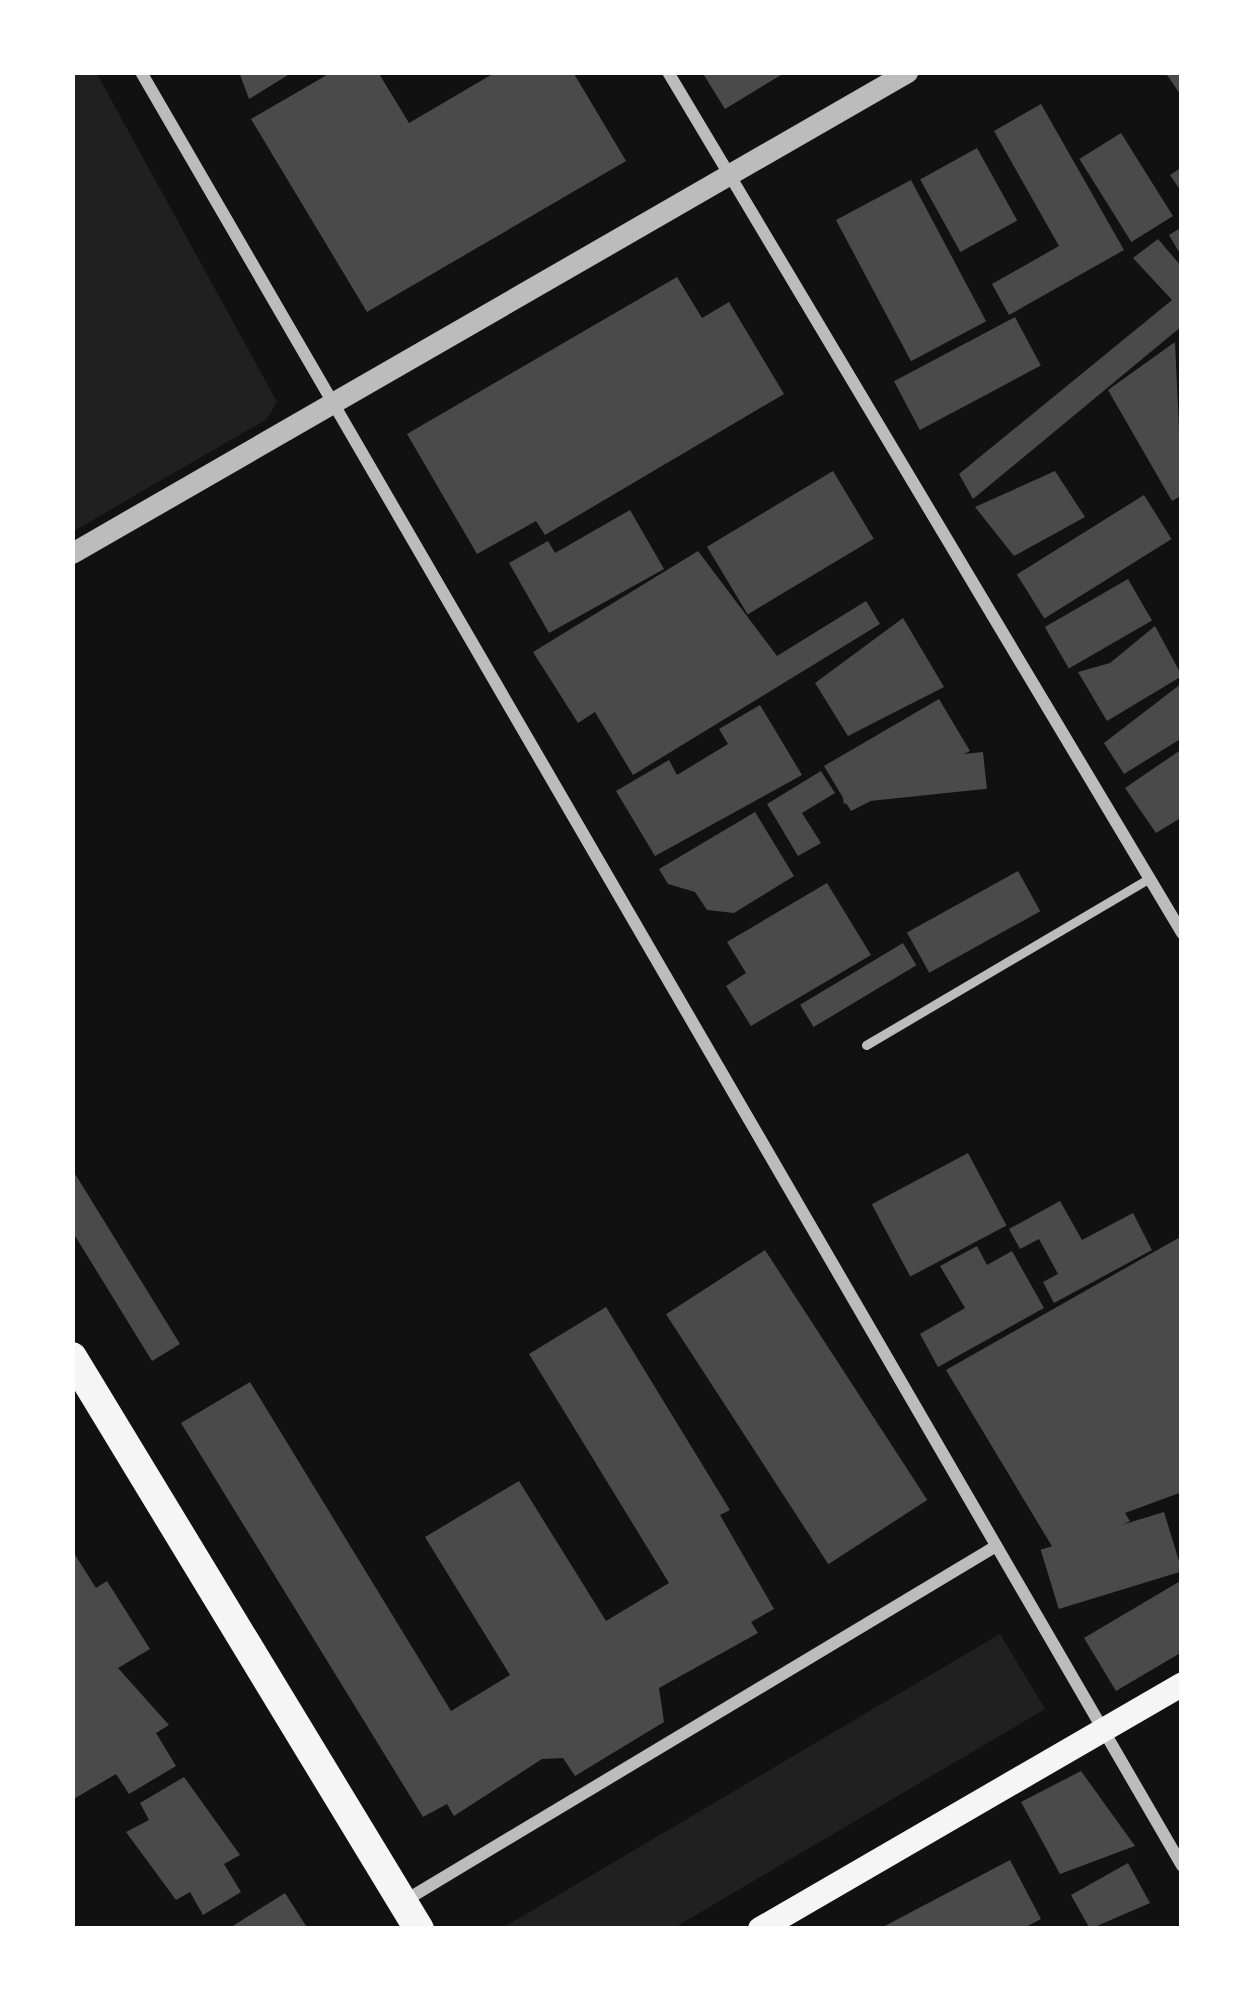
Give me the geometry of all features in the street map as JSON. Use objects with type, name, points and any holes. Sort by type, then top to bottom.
[{"type":"main road","points":[[72,1358],[419,1929]]},
{"type":"main road","points":[[760,1929],[1182,1684]]},
{"type":"street","points":[[141,72],[324,401],[1182,1866]]},
{"type":"street","points":[[668,72],[1182,933]]},
{"type":"street","points":[[72,553],[324,401],[907,72]]},
{"type":"street","points":[[403,1902],[996,1546]]},
{"type":"lane","points":[[866,1045],[1149,878]]},
{"type":"shaded area","points":[[72,72],[97,74],[277,402],[267,419],[72,532]]},
{"type":"shaded area","points":[[1000,1634],[1045,1709],[672,1929],[504,1927]]},
{"type":"building","points":[[239,72],[293,72],[249,99]]},
{"type":"building","points":[[332,72],[378,72],[409,123],[496,72],[573,72],[626,161],[367,312],[251,119]]},
{"type":"building","points":[[702,72],[786,72],[725,109]]},
{"type":"building","points":[[1165,72],[1182,72],[1182,97]]},
{"type":"building","points":[[1041,104],[1124,250],[1009,315],[992,284],[1059,246],[994,131]]},
{"type":"building","points":[[1121,133],[1173,216],[1131,242],[1079,159]]},
{"type":"building","points":[[977,148],[1017,221],[960,252],[920,180]]},
{"type":"building","points":[[1182,167],[1182,193],[1170,175]]},
{"type":"building","points":[[911,180],[986,321],[911,361],[836,220]]},
{"type":"building","points":[[1182,227],[1182,257],[1169,235]]},
{"type":"building","points":[[1158,239],[1182,267],[1182,326],[973,499],[959,474],[1172,300],[1133,258]]},
{"type":"building","points":[[677,277],[702,318],[729,302],[784,394],[545,535],[536,521],[477,554],[407,434]]},
{"type":"building","points":[[1015,317],[1041,366],[920,430],[894,381]]},
{"type":"building","points":[[1175,342],[1182,495],[1172,501],[1108,390]]},
{"type":"building","points":[[833,471],[874,539],[748,614],[707,547]]},
{"type":"building","points":[[1055,471],[1085,517],[1014,556],[975,507]]},
{"type":"building","points":[[1144,495],[1172,539],[1044,619],[1017,574]]},
{"type":"building","points":[[630,510],[664,569],[549,633],[509,563],[548,541],[555,553]]},
{"type":"building","points":[[698,551],[777,656],[866,601],[880,624],[633,775],[595,712],[578,723],[533,652]]},
{"type":"building","points":[[1128,579],[1152,621],[1069,669],[1045,627]]},
{"type":"building","points":[[903,618],[944,687],[848,736],[815,683]]},
{"type":"building","points":[[1155,626],[1182,676],[1107,721],[1078,672],[1110,663]]},
{"type":"building","points":[[1182,683],[1182,738],[1124,774],[1104,743]]},
{"type":"building","points":[[939,699],[970,751],[851,811],[824,766]]},
{"type":"building","points":[[760,705],[802,775],[655,856],[616,791],[669,760],[677,775],[728,744],[719,729]]},
{"type":"building","points":[[1182,749],[1179,819],[1156,833],[1125,788]]},
{"type":"building","points":[[983,752],[987,789],[844,804],[840,767]]},
{"type":"building","points":[[821,771],[835,793],[802,813],[821,843],[798,856],[767,804]]},
{"type":"building","points":[[755,812],[794,876],[734,913],[707,910],[695,892],[668,884],[659,869]]},
{"type":"building","points":[[1018,871],[1040,911],[929,973],[907,933]]},
{"type":"building","points":[[827,883],[871,955],[751,1026],[726,986],[746,973],[727,942]]},
{"type":"building","points":[[903,943],[916,965],[814,1027],[800,1005]]},
{"type":"building","points":[[968,1153],[1006,1225],[910,1277],[872,1204]]},
{"type":"building","points":[[72,1169],[180,1344],[152,1361],[72,1231]]},
{"type":"building","points":[[1060,1201],[1082,1240],[1133,1213],[1152,1250],[1054,1303],[1043,1282],[1058,1274],[1039,1239],[1020,1249],[1009,1229]]},
{"type":"building","points":[[1182,1236],[1182,1492],[1125,1513],[1130,1521],[1059,1558],[946,1370]]},
{"type":"building","points":[[977,1246],[987,1265],[1012,1251],[1044,1308],[938,1367],[920,1334],[965,1308],[940,1266]]},
{"type":"building","points":[[765,1250],[927,1500],[828,1564],[666,1314]]},
{"type":"building","points":[[606,1307],[730,1510],[720,1515],[774,1609],[751,1622],[758,1633],[659,1688],[664,1722],[575,1776],[563,1758],[542,1759],[454,1816],[447,1804],[423,1817],[181,1423],[250,1382],[451,1711],[510,1675],[425,1537],[519,1481],[606,1621],[669,1583],[529,1354]]},
{"type":"building","points":[[1164,1512],[1182,1571],[1059,1609],[1041,1550]]},
{"type":"building","points":[[72,1550],[96,1588],[107,1581],[150,1649],[118,1668],[169,1725],[156,1733],[176,1766],[129,1794],[116,1774],[72,1800]]},
{"type":"building","points":[[1182,1580],[1182,1652],[1116,1691],[1084,1638]]},
{"type":"building","points":[[1081,1771],[1135,1846],[1060,1874],[1021,1802]]},
{"type":"building","points":[[184,1777],[240,1855],[224,1864],[241,1892],[203,1915],[190,1892],[176,1900],[126,1832],[149,1820],[140,1803]]},
{"type":"building","points":[[1010,1860],[1041,1919],[1022,1929],[879,1929]]},
{"type":"building","points":[[1128,1863],[1150,1903],[1090,1929],[1071,1895]]},
{"type":"building","points":[[285,1893],[308,1929],[228,1929]]}]
